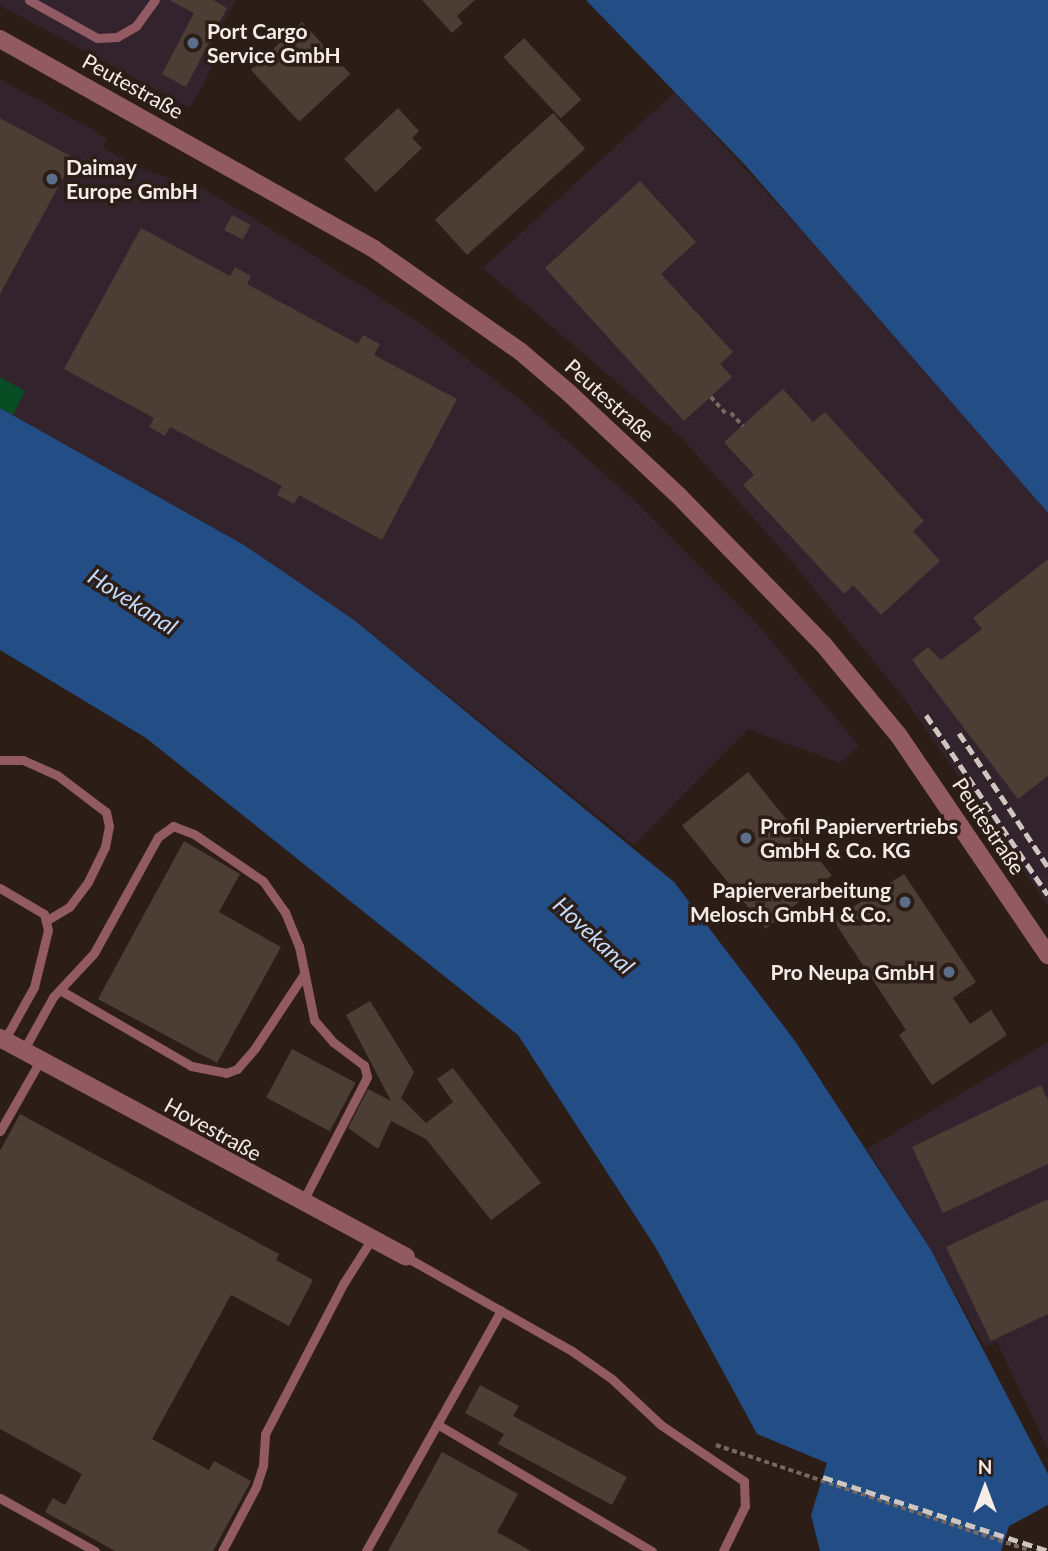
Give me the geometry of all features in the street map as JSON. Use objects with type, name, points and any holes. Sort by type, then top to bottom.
[{"type":"street","name":"Peutestraße","points":[[0,39],[374,249],[521,352],[569,393],[687,505],[823,644],[899,736],[1048,955]]},
{"type":"street","name":"Hovestraße","points":[[2,1039],[302,1204],[406,1257]]},
{"type":"lane","points":[[29,0],[97,38],[117,37],[136,26],[155,0]]},
{"type":"lane","points":[[0,760],[23,760],[57,775],[106,812],[109,826],[105,847],[88,882],[69,907],[46,921]]},
{"type":"lane","points":[[23,1051],[60,989],[94,953],[158,837],[173,826],[194,834],[263,881],[285,912],[299,946],[314,1020],[333,1042],[364,1065],[366,1077],[302,1204]]},
{"type":"lane","points":[[0,888],[44,914],[48,930],[34,987],[2,1039]]},
{"type":"lane","points":[[60,989],[191,1066],[226,1073],[237,1069],[256,1048],[304,974]]},
{"type":"lane","points":[[0,1131],[40,1060]]},
{"type":"lane","points":[[222,1551],[256,1487],[263,1465],[265,1434],[343,1284],[372,1240]]},
{"type":"lane","points":[[406,1257],[572,1350],[612,1379],[661,1425],[744,1480],[745,1506],[723,1551]]},
{"type":"lane","points":[[366,1551],[501,1310]]},
{"type":"lane","points":[[437,1424],[652,1551]]},
{"type":"lane","points":[[0,1498],[95,1551]]},
{"type":"path","points":[[711,397],[743,426]]},
{"type":"path","points":[[711,1443],[1031,1551]]},
{"type":"shaded area","points":[[0,0],[236,0],[204,58],[214,64],[190,108],[0,5]]},
{"type":"shaded area","points":[[0,79],[107,138],[103,148],[143,170],[200,187],[263,224],[417,321],[520,399],[636,502],[757,624],[859,746],[840,763],[748,729],[634,845],[354,620],[244,545],[13,415],[25,391],[0,377]]},
{"type":"shaded area","points":[[675,92],[906,345],[1048,513],[1048,906],[904,698],[782,550],[680,436],[483,268]]},
{"type":"shaded area","points":[[1048,1042],[1048,1450],[997,1342],[985,1347],[931,1250],[867,1149]]},
{"type":"green space","points":[[0,377],[25,391],[13,415],[0,408]]},
{"type":"water","points":[[586,0],[1048,0],[1048,513],[746,166]]},
{"type":"water","name":"Hovekanal","points":[[0,408],[244,545],[354,620],[674,882],[795,1041],[931,1250],[1048,1474],[1048,1505],[1009,1526],[1001,1551],[820,1551],[811,1515],[827,1463],[757,1434],[656,1248],[518,1035],[146,738],[0,650]]},
{"type":"building","name":"Port Cargo Service GmbH","points":[[169,0],[213,0],[227,8],[186,87],[162,74],[194,13]]},
{"type":"building","points":[[422,0],[475,0],[457,16],[463,23],[452,33]]},
{"type":"building","points":[[302,22],[350,74],[299,122],[251,70]]},
{"type":"building","points":[[524,38],[581,99],[561,119],[504,57]]},
{"type":"building","points":[[398,108],[419,131],[412,138],[422,148],[376,192],[344,159]]},
{"type":"building","points":[[553,113],[585,149],[467,255],[435,219]]},
{"type":"building","points":[[0,118],[74,158],[0,294]]},
{"type":"building","points":[[640,181],[696,242],[661,274],[733,352],[720,364],[732,377],[684,421],[545,268]]},
{"type":"building","points":[[232,215],[251,225],[243,240],[224,230]]},
{"type":"building","points":[[141,228],[230,276],[235,267],[251,276],[247,284],[358,344],[363,335],[380,344],[374,355],[457,399],[382,540],[299,495],[294,504],[277,495],[282,486],[170,427],[165,436],[149,427],[154,418],[64,369]]},
{"type":"building","points":[[783,389],[813,422],[825,412],[924,521],[913,531],[940,561],[881,615],[853,585],[844,594],[743,485],[754,475],[724,442]]},
{"type":"building","points":[[1048,559],[1048,776],[1018,799],[912,660],[928,647],[941,660],[982,629],[973,618]]},
{"type":"building","points":[[748,772],[832,875],[766,929],[682,825]]},
{"type":"building","points":[[184,841],[240,874],[219,912],[281,947],[217,1063],[98,999]]},
{"type":"building","points":[[904,874],[976,982],[953,998],[970,1024],[991,1010],[1007,1035],[932,1085],[899,1035],[906,1030],[833,920]]},
{"type":"building","points":[[370,1001],[414,1072],[401,1098],[426,1123],[453,1102],[437,1079],[453,1068],[541,1183],[491,1220],[426,1139],[391,1121],[378,1149],[348,1128],[368,1089],[391,1101],[346,1015]]},
{"type":"building","points":[[292,1049],[356,1083],[330,1131],[266,1098]]},
{"type":"building","points":[[1041,1085],[1048,1100],[1048,1164],[943,1213],[912,1147]]},
{"type":"building","points":[[20,1114],[279,1254],[276,1260],[313,1280],[289,1326],[231,1295],[152,1439],[209,1470],[214,1461],[251,1481],[213,1551],[115,1551],[45,1512],[53,1498],[65,1505],[82,1474],[0,1429],[0,1151]]},
{"type":"building","points":[[1048,1199],[1048,1314],[991,1341],[946,1247]]},
{"type":"building","points":[[480,1385],[519,1406],[513,1416],[627,1477],[612,1505],[498,1444],[504,1434],[465,1413]]},
{"type":"building","points":[[442,1452],[518,1494],[497,1532],[531,1551],[388,1551]]},
{"type":"railway","points":[[926,715],[1048,895]]},
{"type":"railway","points":[[959,733],[1048,867]]},
{"type":"railway","points":[[823,1477],[1048,1551]]},
{"type":"place","name":"Port Cargo Service GmbH","points":[[193,43]]},
{"type":"place","name":"Daimay Europe GmbH","points":[[52,179]]},
{"type":"place","name":"Profil Papiervertriebs GmbH & Co. KG","points":[[746,838]]},
{"type":"place","name":"Papierverarbeitung Melosch GmbH & Co.","points":[[905,902]]},
{"type":"place","name":"Pro Neupa GmbH","points":[[949,972]]}]
